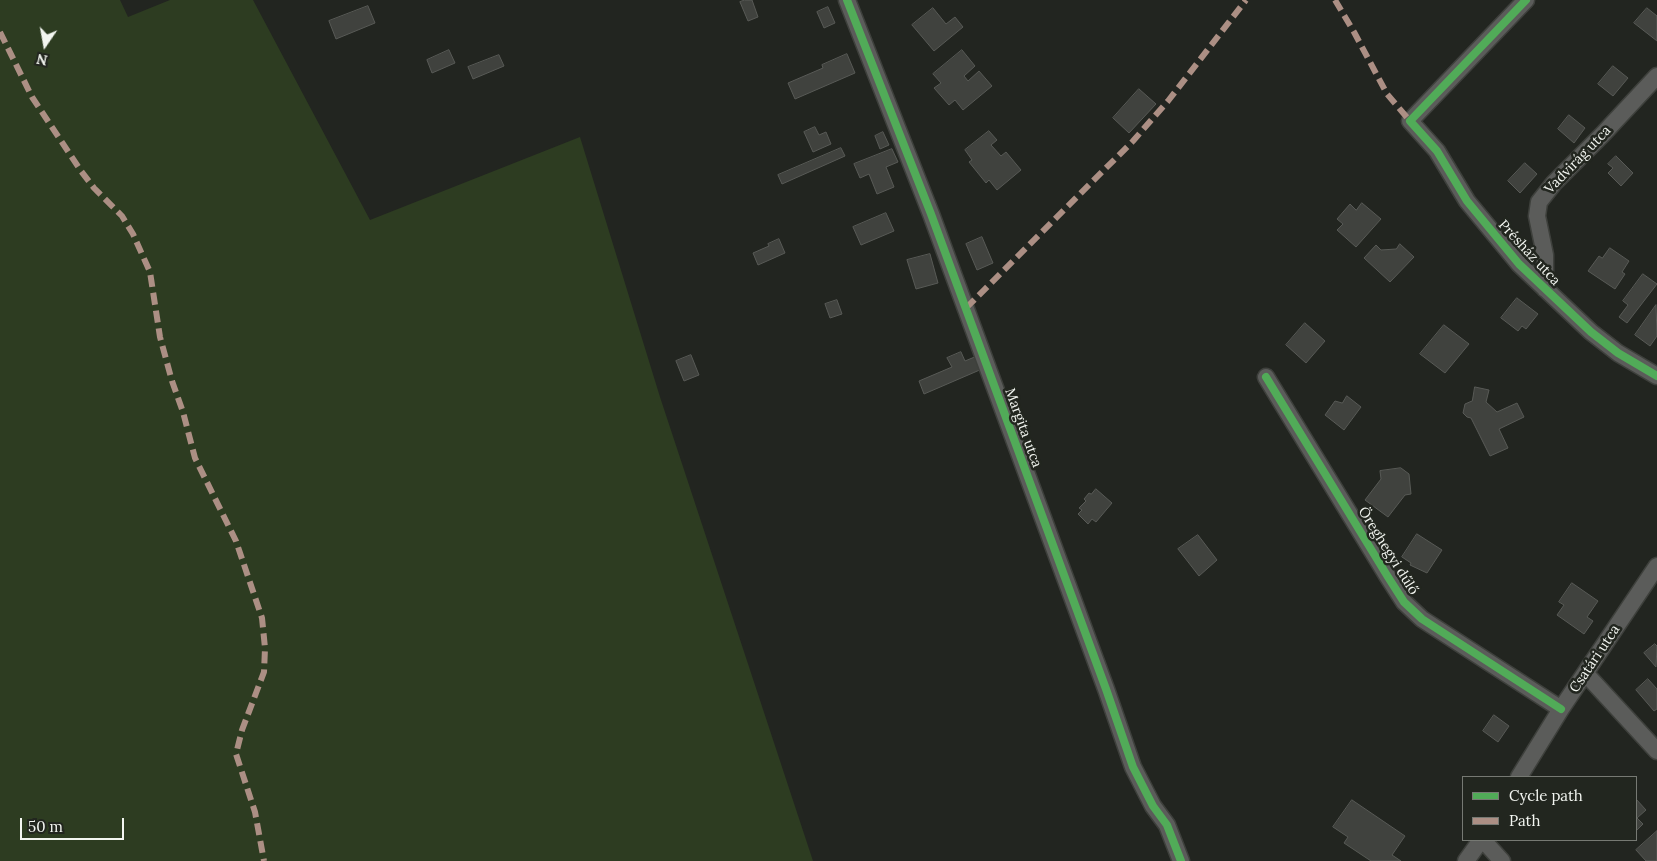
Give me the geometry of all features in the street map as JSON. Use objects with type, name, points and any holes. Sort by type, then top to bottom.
[{"type":"street","name":"Margita utca","points":[[847,0],[956,280],[1133,767],[1153,806],[1167,824],[1181,861]]},
{"type":"street","name":"Présház utca","points":[[1526,0],[1410,121],[1437,151],[1467,201],[1519,264],[1591,332],[1618,352],[1657,376]]},
{"type":"street","name":"Vadvirág utca","points":[[1545,289],[1545,255],[1537,216],[1539,202],[1554,183],[1604,134],[1657,76]]},
{"type":"street","name":"Öreghegyi dűlő","points":[[1266,377],[1388,577],[1409,608],[1435,628],[1561,709]]},
{"type":"street","name":"Csatári utca","points":[[1520,776],[1561,709],[1657,566]]},
{"type":"street","points":[[1586,674],[1657,751]]},
{"type":"street","points":[[1466,861],[1481,841]]},
{"type":"street","points":[[1483,841],[1502,861]]},
{"type":"green space","points":[[0,0],[120,0],[128,17],[170,0],[253,0],[370,220],[580,137],[660,397],[813,861],[0,861]]},
{"type":"building","points":[[752,0],[758,17],[748,21],[740,2]]},
{"type":"building","points":[[368,6],[375,23],[336,39],[329,21]]},
{"type":"building","points":[[828,7],[835,23],[824,28],[817,12]]},
{"type":"building","points":[[933,8],[946,24],[955,17],[963,27],[934,51],[912,25]]},
{"type":"building","points":[[1647,8],[1657,16],[1657,41],[1634,23]]},
{"type":"building","points":[[449,50],[455,63],[432,73],[427,60]]},
{"type":"building","points":[[962,50],[975,66],[964,76],[968,81],[979,71],[992,86],[963,110],[955,100],[949,105],[934,88],[941,83],[933,74]]},
{"type":"building","points":[[847,54],[855,73],[795,99],[788,83],[823,68],[822,65]]},
{"type":"building","points":[[499,55],[504,66],[473,79],[468,67]]},
{"type":"building","points":[[1613,66],[1628,78],[1613,96],[1598,84]]},
{"type":"building","points":[[1139,89],[1156,104],[1129,133],[1113,118]]},
{"type":"building","points":[[1569,115],[1585,128],[1574,143],[1558,129]]},
{"type":"building","points":[[815,127],[819,135],[826,132],[831,144],[813,152],[804,132]]},
{"type":"building","points":[[989,131],[997,140],[991,145],[1001,156],[1006,152],[1021,170],[997,190],[989,180],[986,183],[969,162],[972,160],[965,150]]},
{"type":"building","points":[[883,132],[889,145],[880,149],[875,136]]},
{"type":"building","points":[[841,148],[845,156],[782,184],[778,175]]},
{"type":"building","points":[[892,149],[898,162],[886,167],[894,187],[877,194],[869,174],[860,178],[854,164]]},
{"type":"building","points":[[1616,156],[1633,173],[1621,186],[1608,173],[1613,168],[1608,164]]},
{"type":"building","points":[[1525,163],[1537,174],[1520,193],[1508,181]]},
{"type":"building","points":[[1362,203],[1381,219],[1356,247],[1337,230],[1343,224],[1337,219],[1350,204],[1356,210]]},
{"type":"building","points":[[886,213],[894,231],[861,245],[853,227]]},
{"type":"building","points":[[982,237],[993,263],[977,270],[966,244]]},
{"type":"building","points":[[779,239],[785,253],[758,265],[753,253]]},
{"type":"building","points":[[1400,244],[1414,257],[1390,282],[1364,258],[1376,245],[1381,250],[1396,249]]},
{"type":"building","points":[[1610,248],[1629,261],[1622,272],[1625,274],[1615,289],[1588,271],[1599,256],[1602,258]]},
{"type":"building","points":[[930,254],[938,283],[916,289],[907,260]]},
{"type":"building","points":[[1643,274],[1657,284],[1627,323],[1619,317],[1628,305],[1623,301]]},
{"type":"building","points":[[1517,298],[1538,314],[1526,329],[1522,326],[1518,331],[1501,318]]},
{"type":"building","points":[[837,300],[842,314],[830,318],[825,304]]},
{"type":"building","points":[[1656,305],[1657,336],[1650,346],[1635,335]]},
{"type":"building","points":[[1305,323],[1325,341],[1306,363],[1286,345]]},
{"type":"building","points":[[1444,325],[1469,344],[1445,373],[1420,354]]},
{"type":"building","points":[[961,352],[965,361],[977,356],[982,369],[924,394],[919,381],[952,367],[947,358]]},
{"type":"building","points":[[691,355],[699,375],[684,381],[676,361]]},
{"type":"building","points":[[1475,387],[1489,390],[1486,402],[1497,412],[1517,403],[1524,417],[1499,429],[1508,448],[1490,456],[1471,418],[1463,413],[1465,404],[1472,401]]},
{"type":"building","points":[[1347,396],[1361,407],[1344,430],[1325,415],[1335,401],[1342,403]]},
{"type":"building","points":[[1401,468],[1409,474],[1411,494],[1405,495],[1388,517],[1365,500],[1381,479],[1380,471]]},
{"type":"building","points":[[1096,489],[1112,503],[1096,522],[1092,519],[1088,524],[1078,514],[1082,510],[1079,508],[1086,501],[1084,499],[1089,493],[1091,494]]},
{"type":"building","points":[[1417,534],[1442,550],[1427,573],[1410,565],[1411,563],[1402,557]]},
{"type":"building","points":[[1198,535],[1217,560],[1199,576],[1178,549]]},
{"type":"building","points":[[1572,583],[1598,601],[1587,617],[1593,621],[1584,634],[1557,615],[1564,605],[1559,602]]},
{"type":"building","points":[[1655,644],[1657,646],[1656,667],[1644,653]]},
{"type":"building","points":[[1648,679],[1657,689],[1657,709],[1654,711],[1636,690]]},
{"type":"building","points":[[1494,715],[1509,726],[1498,742],[1483,731]]},
{"type":"building","points":[[1352,800],[1405,836],[1392,855],[1401,861],[1371,861],[1344,843],[1348,837],[1333,827]]},
{"type":"building","points":[[1637,800],[1646,810],[1637,818]]},
{"type":"building","points":[[1637,818],[1643,824],[1637,830]]},
{"type":"building","points":[[1657,831],[1657,861],[1646,861],[1636,850]]},
{"type":"marked path","points":[[966,308],[1133,141],[1168,101],[1246,0]]},
{"type":"marked path","points":[[1335,0],[1387,94],[1410,121]]},
{"type":"marked path","points":[[0,32],[32,97],[81,171],[94,188],[122,216],[133,234],[150,272],[160,337],[195,458],[236,541],[262,618],[265,648],[264,672],[242,730],[236,754],[255,812],[264,861]]},
{"type":"cycle path","points":[[847,0],[931,214],[1133,767],[1153,806],[1167,825],[1181,861]]},
{"type":"cycle path","points":[[1526,0],[1410,121],[1437,151],[1467,201],[1519,264],[1591,332],[1618,353],[1657,376]]},
{"type":"cycle path","points":[[1266,377],[1404,602],[1422,619],[1561,709]]}]
